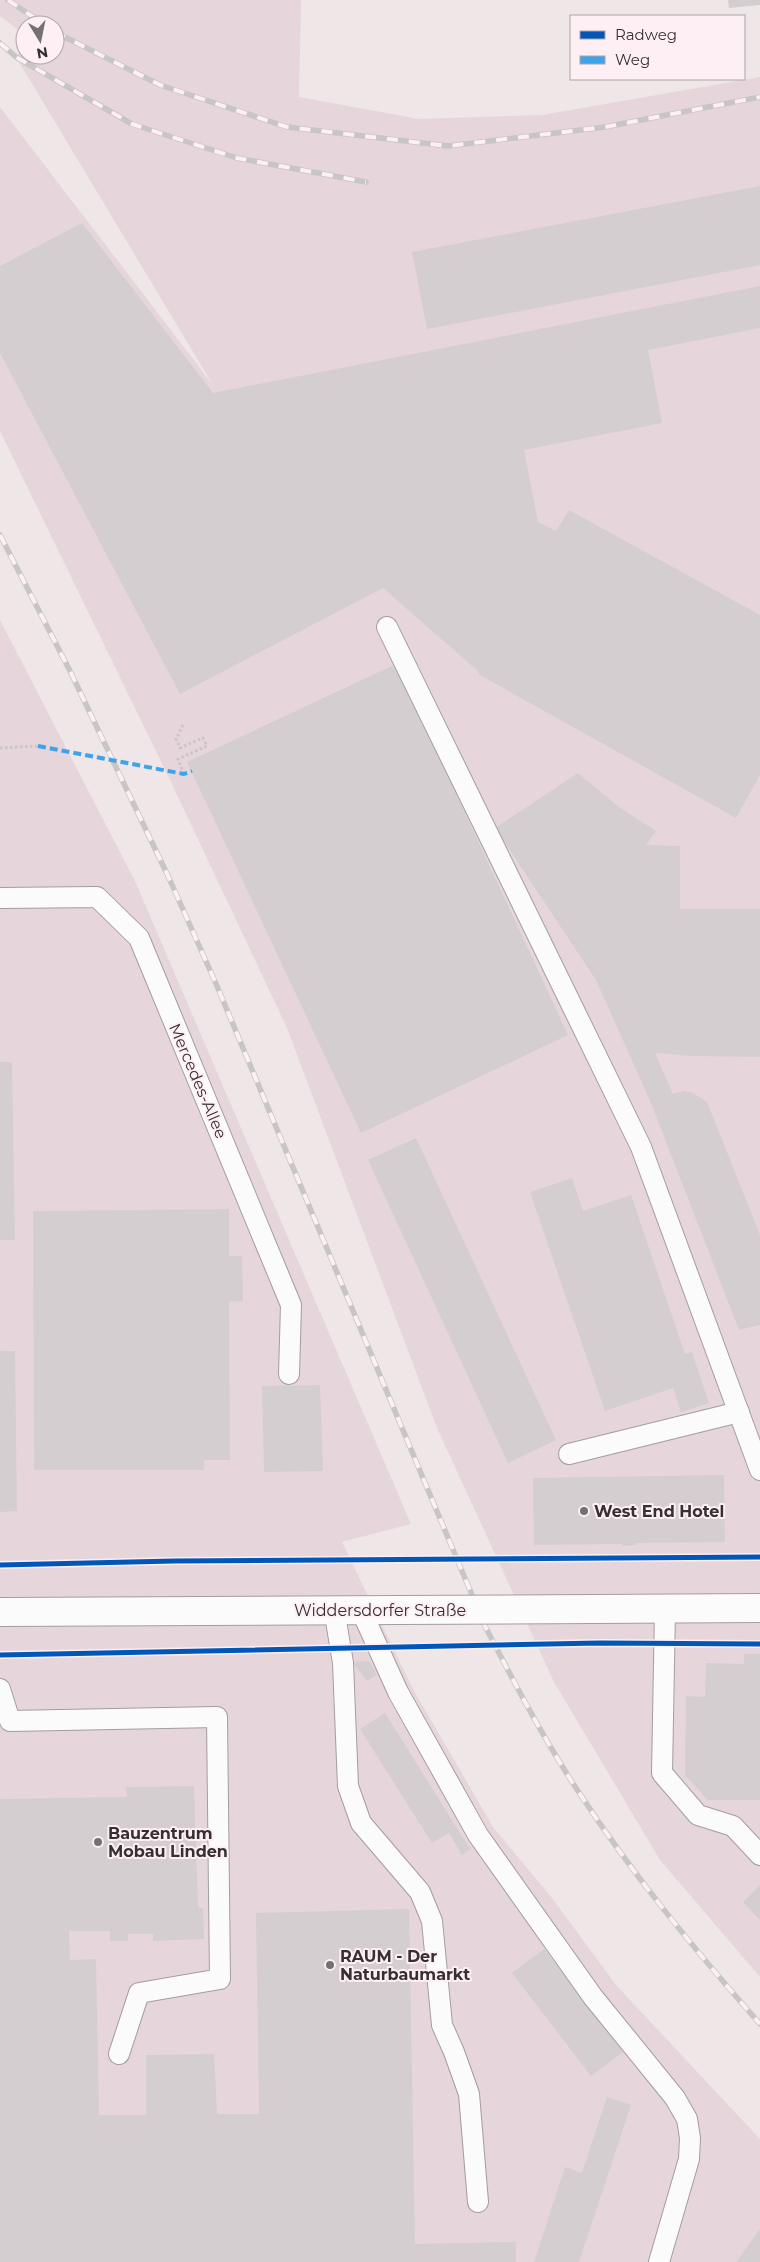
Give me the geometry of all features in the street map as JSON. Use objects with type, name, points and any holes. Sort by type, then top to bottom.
[{"type":"main road","name":"Widdersdorfer Straße","points":[[0,1612],[760,1608]]},
{"type":"lane","points":[[388,627],[641,1147],[760,1470]]},
{"type":"lane","name":"Mercedes-Allee","points":[[0,898],[97,897],[139,938],[291,1305],[289,1374]]},
{"type":"lane","points":[[569,1454],[739,1412]]},
{"type":"lane","points":[[665,1608],[662,1773],[698,1815],[733,1826],[760,1855]]},
{"type":"lane","points":[[334,1610],[343,1663],[348,1786],[361,1823],[420,1892],[432,1921],[442,2025],[470,2094],[478,2202]]},
{"type":"lane","points":[[361,1610],[398,1692],[478,1835],[594,1997],[676,2098],[687,2119],[690,2138],[689,2159],[660,2262]]},
{"type":"lane","points":[[0,1689],[10,1721],[217,1717],[220,1979],[139,1993],[119,2054]]},
{"type":"path","points":[[184,723],[176,739],[180,748],[203,738],[206,746],[178,759],[184,774]]},
{"type":"path","points":[[0,748],[38,746]]},
{"type":"shaded area","points":[[0,0],[301,0],[299,97],[419,119],[542,115],[760,77],[760,1977],[660,1860],[554,1682],[437,1428],[287,1028],[171,782],[0,431],[0,107],[213,385],[21,65],[65,65],[65,15],[15,15],[15,27],[0,16]]},
{"type":"shaded area","points":[[0,620],[135,881],[411,1524],[342,1542],[413,1689],[493,1827],[552,1898],[616,1985],[760,2139],[760,2262],[0,2262]]},
{"type":"building","points":[[728,0],[760,0],[760,5],[729,8]]},
{"type":"building","points":[[760,186],[760,265],[427,329],[412,252]]},
{"type":"building","points":[[82,223],[213,393],[760,286],[760,328],[648,350],[662,423],[524,450],[538,522],[556,531],[569,510],[760,615],[760,775],[736,818],[478,674],[479,672],[383,588],[180,694],[0,353],[0,266]]},
{"type":"building","points":[[396,664],[568,1035],[361,1133],[187,762]]},
{"type":"building","points":[[578,773],[619,807],[656,831],[646,845],[680,846],[680,909],[760,909],[760,1057],[692,1056],[655,1053],[673,1094],[684,1091],[693,1093],[707,1102],[760,1235],[760,1325],[739,1330],[651,1103],[596,980],[495,828]]},
{"type":"building","points":[[0,1062],[12,1062],[15,1240],[0,1240]]},
{"type":"building","points":[[416,1138],[556,1440],[508,1463],[368,1160]]},
{"type":"building","points":[[572,1178],[583,1211],[631,1195],[685,1354],[692,1352],[709,1403],[681,1412],[673,1388],[605,1411],[530,1192]]},
{"type":"building","points":[[229,1209],[229,1256],[242,1256],[243,1301],[229,1302],[230,1460],[204,1460],[204,1470],[34,1470],[33,1211]]},
{"type":"building","points":[[0,1351],[15,1351],[17,1511],[0,1512]]},
{"type":"building","points":[[320,1385],[323,1471],[264,1472],[262,1386]]},
{"type":"building","points":[[724,1475],[725,1542],[636,1543],[636,1545],[622,1546],[622,1544],[534,1545],[533,1478]]},
{"type":"building","points":[[744,1654],[760,1654],[760,1800],[708,1800],[685,1775],[686,1696],[705,1697],[706,1663],[744,1664]]},
{"type":"building","points":[[369,1661],[377,1675],[367,1681],[352,1662]]},
{"type":"building","points":[[385,1713],[470,1849],[462,1855],[449,1833],[432,1843],[360,1729]]},
{"type":"building","points":[[194,1786],[198,1907],[203,1908],[204,1939],[153,1941],[153,1934],[128,1934],[128,1941],[110,1941],[110,1931],[69,1931],[70,1960],[96,1959],[99,2115],[146,2115],[146,2055],[214,2054],[217,2114],[259,2114],[256,1913],[409,1909],[415,2244],[516,2242],[516,2262],[0,2262],[0,1799],[127,1797],[126,1787]]},
{"type":"building","points":[[760,1885],[760,1920],[743,1902]]},
{"type":"building","points":[[544,1949],[623,2052],[591,2076],[512,1973]]},
{"type":"building","points":[[607,2097],[631,2105],[579,2262],[534,2262],[565,2167],[582,2173]]},
{"type":"building","points":[[760,2229],[760,2262],[736,2262]]},
{"type":"railway","points":[[8,0],[30,15]]},
{"type":"railway","points":[[65,37],[160,85],[287,127],[448,146],[605,127],[760,97]]},
{"type":"railway","points":[[0,43],[16,57],[132,124],[237,158],[366,182]]},
{"type":"railway","points":[[0,535],[70,671],[169,878],[217,986],[485,1626],[541,1730],[565,1771],[599,1822],[665,1911],[760,2024]]},
{"type":"marked path","points":[[38,746],[184,774],[192,771]]},
{"type":"cycle path","points":[[0,1565],[174,1561],[760,1557]]},
{"type":"cycle path","points":[[0,1655],[600,1643],[760,1644]]},
{"type":"place","name":"West End Hotel","points":[[584,1511]]},
{"type":"place","name":"Bauzentrum Mobau Linden","points":[[98,1842]]},
{"type":"place","name":"RAUM - Der Naturbaumarkt","points":[[330,1965]]}]
